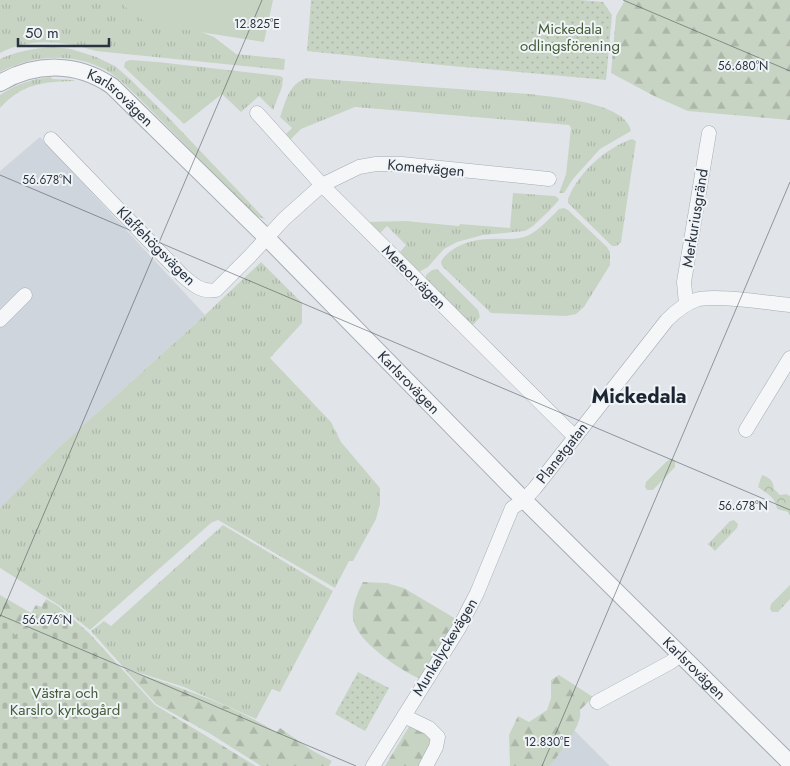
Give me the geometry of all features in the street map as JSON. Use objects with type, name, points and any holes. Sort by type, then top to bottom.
[{"type":"street","name":"Karlsrovägen","points":[[0,83],[14,75],[52,67],[82,70],[112,86],[267,238],[524,500],[790,763]]},
{"type":"street","name":"Meteorvägen","points":[[257,113],[322,185],[575,438]]},
{"type":"street","name":"Merkuriusgränd","points":[[686,304],[684,282],[708,133]]},
{"type":"street","name":"Klaffehögsvägen","points":[[51,139],[182,275],[196,287],[209,292],[216,290],[267,238]]},
{"type":"street","name":"Kometvägen","points":[[267,238],[284,219],[322,185],[359,167],[376,164],[402,164],[549,179]]},
{"type":"street","points":[[0,320],[25,295]]},
{"type":"street","name":"Planetgatan","points":[[524,500],[667,320],[686,304],[697,299],[711,298],[790,305]]},
{"type":"street","points":[[746,430],[790,358]]},
{"type":"street","name":"Munkalyckevägen","points":[[373,766],[459,628],[477,593],[512,508],[524,500]]},
{"type":"street","points":[[597,702],[672,662],[681,654]]},
{"type":"street","points":[[404,716],[429,728],[438,737],[436,747],[426,766]]},
{"type":"shaded area","points":[[40,137],[205,315],[57,449],[0,508],[0,171]]},
{"type":"shaded area","points":[[570,727],[576,732],[610,766],[550,766]]},
{"type":"green space","points":[[0,0],[120,0],[214,37],[236,54],[285,59],[284,70],[96,51],[48,42],[24,45],[0,53]]},
{"type":"green space","points":[[116,0],[273,0],[264,42],[148,24]]},
{"type":"green space","name":"Mickedala odlingsförening","points":[[311,0],[580,0],[603,2],[612,15],[606,80],[307,51]]},
{"type":"green space","points":[[625,0],[790,0],[790,120],[688,111],[656,97],[611,73],[616,16]]},
{"type":"green space","points":[[53,47],[71,49],[96,57],[115,66],[168,117],[265,219],[256,216],[137,96],[118,78],[104,69],[78,60],[52,58],[25,62],[0,72],[0,59],[26,50]]},
{"type":"green space","points":[[130,60],[280,76],[283,78],[282,87],[273,110],[259,96],[241,112],[222,94],[184,124],[124,67],[125,62]]},
{"type":"green space","points":[[51,77],[52,79],[75,80],[33,86],[16,94],[0,108],[0,95],[6,91],[24,83]]},
{"type":"green space","points":[[306,78],[529,94],[570,99],[603,107],[616,113],[626,121],[631,131],[600,149],[573,179],[564,193],[559,193],[566,174],[571,128],[569,125],[355,107],[301,129],[290,140],[285,135],[292,128],[280,117],[291,89]]},
{"type":"green space","points":[[632,139],[636,141],[621,242],[617,246],[612,246],[568,203],[568,199],[579,180],[594,162],[612,148]]},
{"type":"green space","points":[[513,193],[555,196],[559,200],[533,226],[525,231],[483,235],[457,242],[444,249],[428,267],[419,272],[400,252],[406,245],[387,226],[380,233],[367,222],[405,221],[510,228]]},
{"type":"green space","points":[[564,208],[607,247],[610,252],[610,265],[584,307],[576,314],[566,316],[491,313],[442,266],[441,262],[445,256],[462,244],[483,239],[514,239],[524,237],[537,230],[559,209]]},
{"type":"green space","points":[[261,262],[302,303],[302,323],[270,358],[331,422],[341,442],[380,488],[380,504],[376,519],[353,561],[349,561],[335,588],[218,520],[211,523],[90,630],[60,606],[0,568],[0,508],[57,449]]},
{"type":"green space","points":[[437,269],[478,310],[480,317],[474,324],[471,325],[426,280],[426,275],[432,270]]},
{"type":"green space","points":[[671,459],[675,460],[675,467],[653,490],[647,490],[645,487],[646,482]]},
{"type":"green space","points":[[762,475],[771,480],[774,489],[780,495],[786,494],[790,496],[790,516],[788,512],[777,509],[772,498],[758,487]]},
{"type":"green space","points":[[734,520],[738,524],[737,528],[715,551],[708,544],[730,521]]},
{"type":"green space","points":[[223,525],[333,591],[280,692],[272,689],[256,719],[184,687],[124,668],[91,631],[104,621],[111,626]]},
{"type":"green space","points":[[363,582],[386,583],[404,588],[456,619],[421,679],[403,670],[383,656],[358,631],[354,623],[353,613],[356,597]]},
{"type":"green space","points":[[790,585],[790,599],[778,612],[772,612],[770,609],[771,604]]},
{"type":"green space","points":[[0,595],[31,613],[36,605],[42,607],[37,615],[15,635],[6,616],[0,616]]},
{"type":"green space","name":"Västra och Karslro kyrkogård","points":[[46,599],[58,606],[89,633],[155,705],[256,766],[0,766],[0,616],[6,616],[15,635],[37,615]]},
{"type":"green space","points":[[124,669],[221,704],[276,732],[280,728],[313,751],[332,761],[329,766],[261,766],[209,733],[156,704]]},
{"type":"green space","points":[[358,672],[389,688],[365,731],[335,714]]},
{"type":"green space","points":[[559,675],[593,697],[580,710],[578,724],[550,766],[510,766],[509,735],[518,716],[529,722],[547,710],[551,698],[551,680]]},
{"type":"green space","points":[[410,725],[435,737],[422,766],[385,766]]},
{"type":"district","name":"Mickedala","points":[[639,396]]}]
